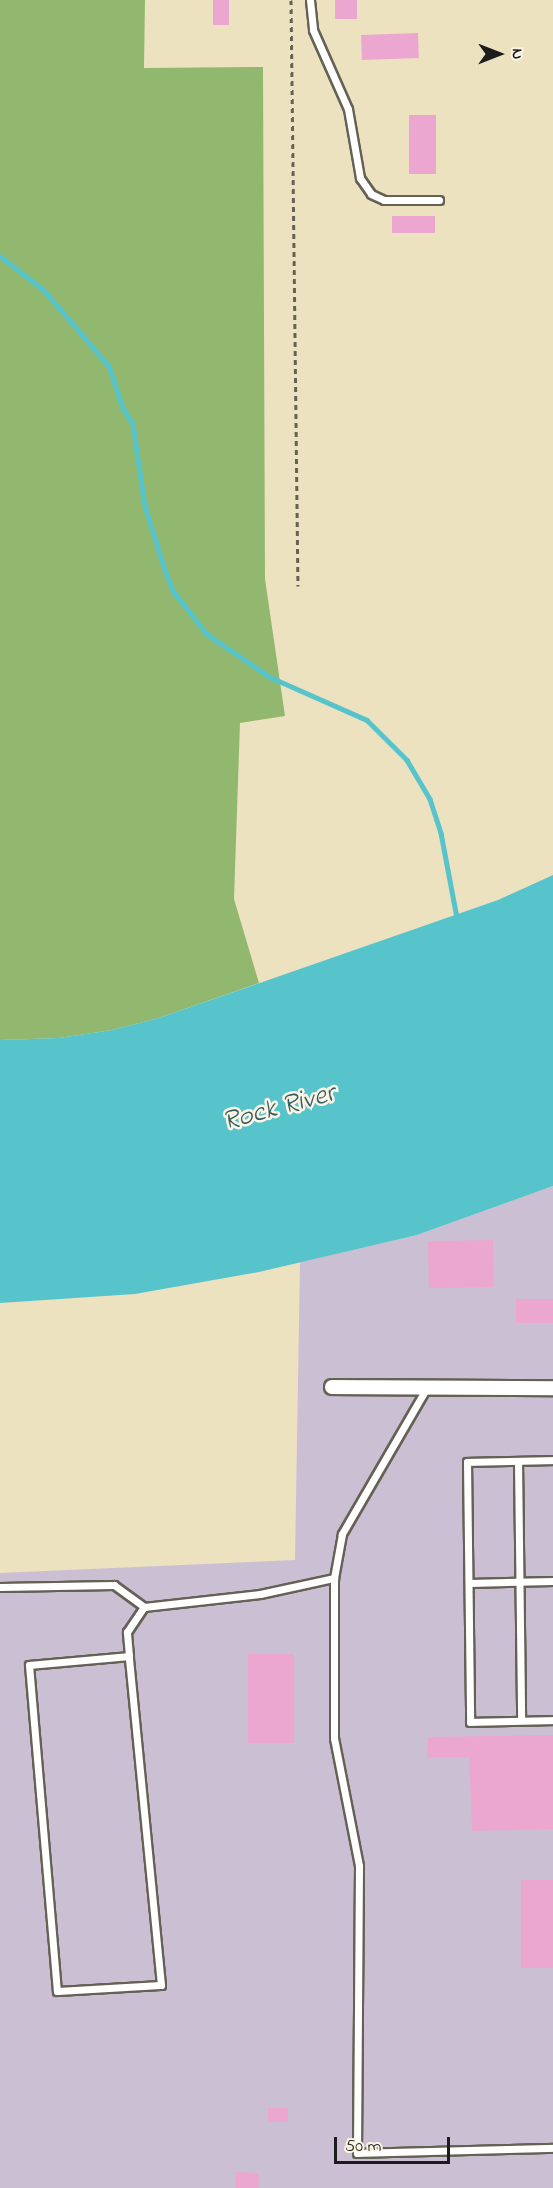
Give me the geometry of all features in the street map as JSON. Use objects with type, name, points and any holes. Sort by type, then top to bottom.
[{"type":"street","points":[[332,1387],[553,1388]]},
{"type":"lane","points":[[310,0],[313,30],[348,109],[360,178],[371,194],[384,200],[439,200]]},
{"type":"lane","points":[[426,1389],[342,1534],[334,1578],[334,1738],[359,1866],[357,2153],[553,2148]]},
{"type":"lane","points":[[553,1460],[467,1462],[470,1722],[553,1720]]},
{"type":"lane","points":[[518,1461],[521,1720]]},
{"type":"lane","points":[[0,1587],[114,1585],[144,1607],[260,1594],[334,1578]]},
{"type":"lane","points":[[469,1583],[553,1581]]},
{"type":"lane","points":[[129,1656],[29,1665],[57,1991],[161,1985],[127,1632],[144,1607]]},
{"type":"path","points":[[291,0],[298,586]]},
{"type":"shaded area","points":[[553,1186],[553,2188],[0,2188],[0,1573],[295,1560],[300,1262],[417,1235]]},
{"type":"green space","points":[[0,0],[145,0],[144,68],[263,67],[265,579],[285,716],[240,723],[234,899],[259,983],[159,1018],[112,1030],[59,1038],[0,1040]]},
{"type":"water","name":"Rock River","points":[[553,875],[553,1186],[417,1235],[259,1272],[135,1294],[0,1303],[0,1040],[59,1038],[112,1030],[159,1018],[498,900]]},
{"type":"building","points":[[213,0],[229,0],[229,25],[213,25]]},
{"type":"building","points":[[335,0],[357,0],[357,19],[335,19]]},
{"type":"building","points":[[418,33],[419,58],[362,60],[361,35]]},
{"type":"building","points":[[409,115],[436,115],[436,174],[409,174]]},
{"type":"building","points":[[392,216],[435,216],[435,233],[392,233]]},
{"type":"building","points":[[493,1240],[494,1287],[429,1288],[428,1241]]},
{"type":"building","points":[[516,1299],[553,1299],[553,1323],[516,1323]]},
{"type":"building","points":[[248,1654],[294,1654],[294,1743],[248,1743]]},
{"type":"building","points":[[553,1735],[553,1829],[472,1831],[469,1757],[427,1757],[428,1737]]},
{"type":"building","points":[[521,1880],[553,1880],[553,1968],[521,1968]]},
{"type":"building","points":[[268,2108],[288,2108],[288,2122],[268,2122]]},
{"type":"building","points":[[236,2172],[259,2173],[258,2188],[235,2188]]},
{"type":"waterway","points":[[0,256],[44,290],[109,366],[123,408],[133,424],[145,506],[166,573],[174,592],[207,634],[270,677],[367,720],[407,760],[430,799],[441,833],[457,918]]}]
